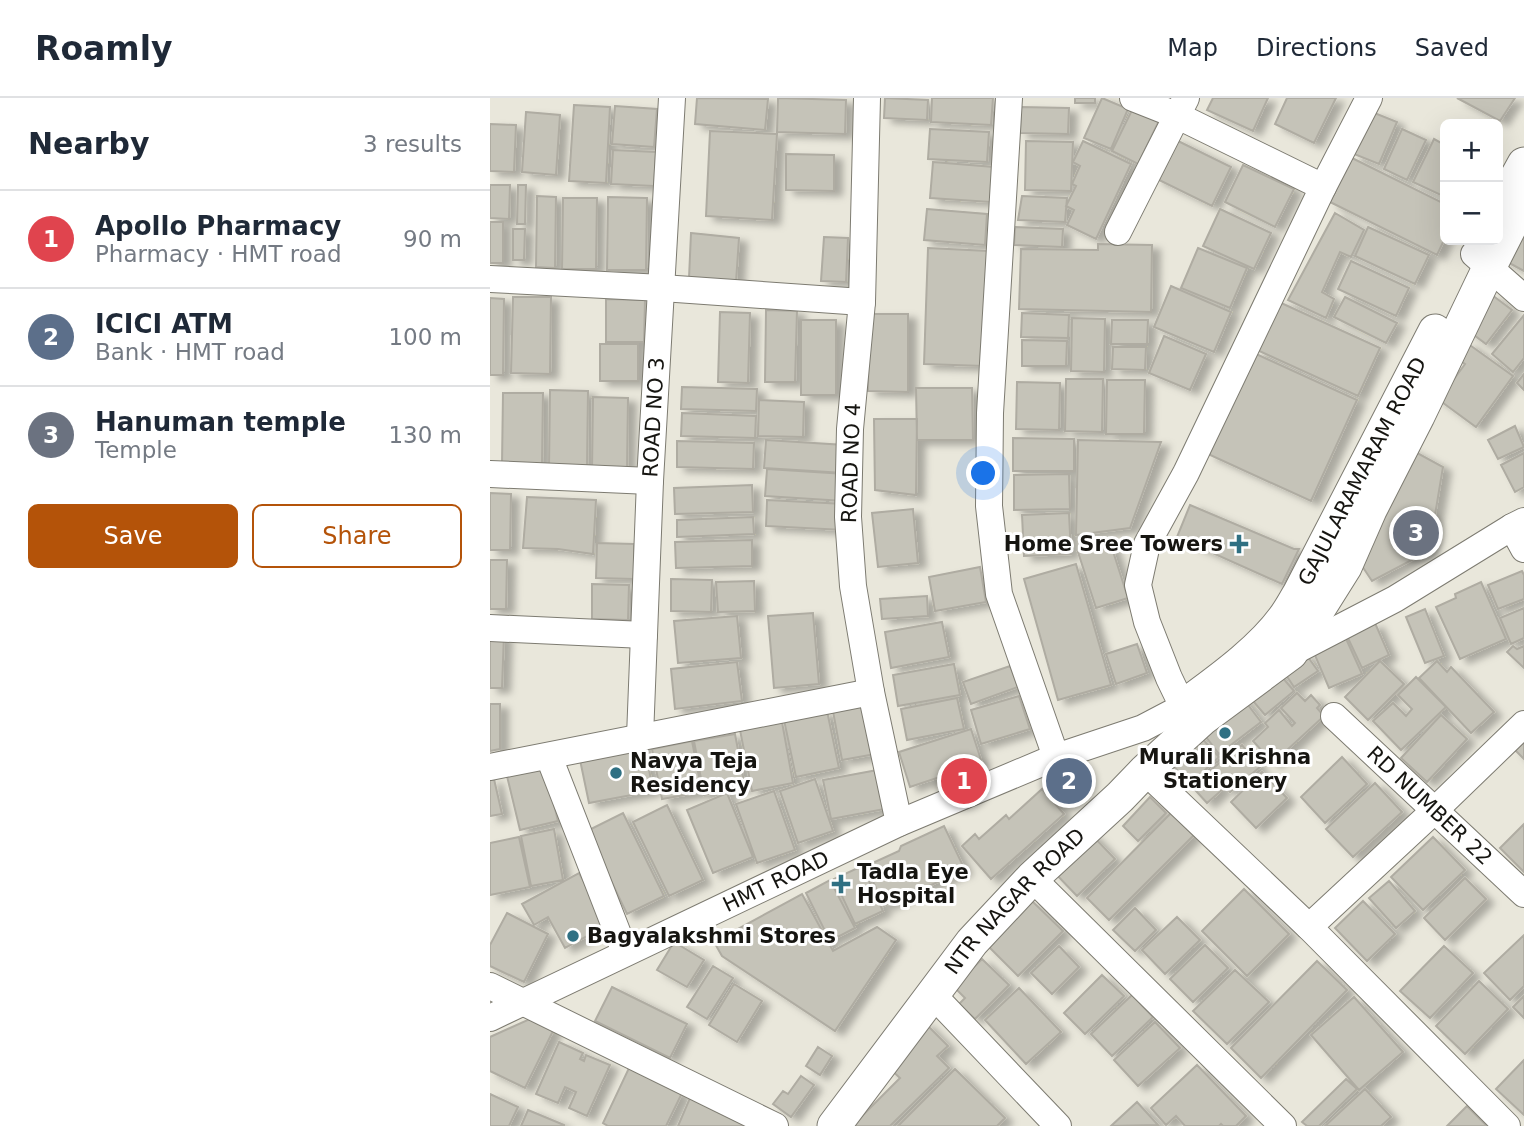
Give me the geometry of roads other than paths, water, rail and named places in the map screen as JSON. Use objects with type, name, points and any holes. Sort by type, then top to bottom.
[{"type":"main road","points":[[1503,202],[1524,164]]},
{"type":"main road","name":"GAJULARAMARAM ROAD","points":[[1183,707],[1217,682],[1283,620],[1482,254],[1524,199]]},
{"type":"main road","name":"GAJULARAMARAM ROAD","points":[[1291,653],[1345,567],[1370,510],[1424,405],[1482,254]]},
{"type":"main road","name":"NTR NAGAR ROAD","points":[[834,1126],[972,942],[1032,878],[1202,719],[1291,653]]},
{"type":"main road","name":"NTR NAGAR ROAD","points":[[816,1126],[959,926],[1158,740],[1183,707]]},
{"type":"street","name":"ROAD NO 3","points":[[640,737],[650,481],[672,98]]},
{"type":"street","name":"ROAD NO 4","points":[[867,98],[862,302],[850,429],[848,517],[853,586],[871,692],[899,823]]},
{"type":"street","points":[[1009,98],[990,413],[989,506],[999,594],[1056,757]]},
{"type":"street","points":[[1133,98],[1181,106],[1322,187]]},
{"type":"street","points":[[1183,707],[1147,622],[1138,585],[1147,544],[1186,472],[1322,187],[1369,98]]},
{"type":"street","points":[[1118,232],[1181,106]]},
{"type":"street","points":[[1482,254],[1524,298]]},
{"type":"street","points":[[490,279],[862,302]]},
{"type":"street","points":[[490,474],[650,481]]},
{"type":"street","points":[[1291,653],[1520,532]]},
{"type":"street","points":[[490,628],[644,635]]},
{"type":"street","points":[[490,767],[871,692]]},
{"type":"street","name":"HMT ROAD","points":[[490,1018],[899,823],[1056,757],[1143,728],[1183,707]]},
{"type":"street","name":"RD NUMBER 22","points":[[1334,716],[1524,894]]},
{"type":"street","points":[[1309,927],[1524,724]]},
{"type":"street","points":[[550,757],[625,952]]},
{"type":"street","points":[[1145,771],[1309,927],[1507,1126]]},
{"type":"street","points":[[1032,878],[1283,1126]]},
{"type":"street","points":[[490,986],[775,1126]]},
{"type":"street","points":[[933,995],[1058,1126]]},
{"type":"place","name":"Hanuman temple","points":[[1416,533]]},
{"type":"place","name":"Home Sree Towers","points":[[1239,544]]},
{"type":"place","name":"Murali Krishna Stationery","points":[[1225,733]]},
{"type":"place","name":"Navya Teja Residency","points":[[616,773]]},
{"type":"place","name":"Apollo Pharmacy","points":[[964,781]]},
{"type":"place","name":"ICICI ATM","points":[[1069,781]]},
{"type":"place","name":"Tadla Eye Hospital","points":[[841,884]]},
{"type":"place","name":"Bagyalakshmi Stores","points":[[573,936]]}]
